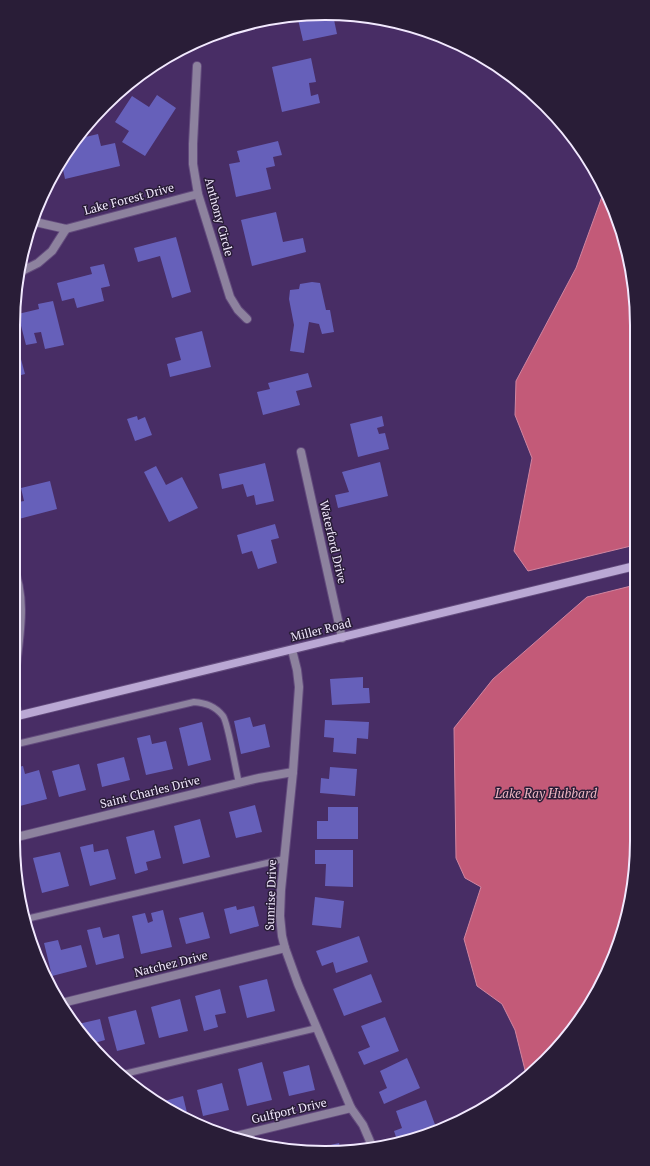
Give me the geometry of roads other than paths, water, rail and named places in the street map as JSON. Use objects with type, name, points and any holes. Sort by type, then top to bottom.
[{"type":"main road","name":"Miller Road","points":[[20,715],[630,567]]},
{"type":"street","name":"Anthony Circle","points":[[197,66],[193,144],[198,194],[230,297],[238,310],[248,319]]},
{"type":"street","name":"Lake Forest Drive","points":[[38,222],[66,229],[198,194]]},
{"type":"street","points":[[25,269],[38,263],[52,250],[66,229]]},
{"type":"street","name":"Waterford Drive","points":[[301,452],[342,638]]},
{"type":"street","name":"Sunrise Drive","points":[[292,650],[297,670],[298,687],[293,772],[281,890],[280,916],[282,936],[285,948],[317,1028],[351,1108],[360,1121],[370,1142]]},
{"type":"street","name":"Saint Charles Drive","points":[[20,836],[277,774],[293,772]]},
{"type":"street","name":"Natchez Drive","points":[[66,1002],[285,948]]},
{"type":"street","name":"Gulfport Drive","points":[[242,1135],[351,1108]]},
{"type":"lane","points":[[20,586],[22,598],[22,626],[20,643]]},
{"type":"lane","points":[[20,744],[194,702],[206,703],[217,709],[225,717],[239,783]]},
{"type":"lane","points":[[30,919],[284,859]]},
{"type":"lane","points":[[128,1073],[317,1028]]},
{"type":"water","points":[[602,197],[620,246],[629,305],[630,546],[528,571],[514,551],[532,458],[515,415],[516,381],[576,268]]},
{"type":"water","name":"Lake Ray Hubbard","points":[[630,586],[630,841],[627,881],[620,920],[599,976],[567,1027],[541,1057],[525,1071],[515,1030],[502,1004],[477,986],[464,939],[481,887],[465,878],[456,858],[454,728],[493,679],[587,597]]}]
